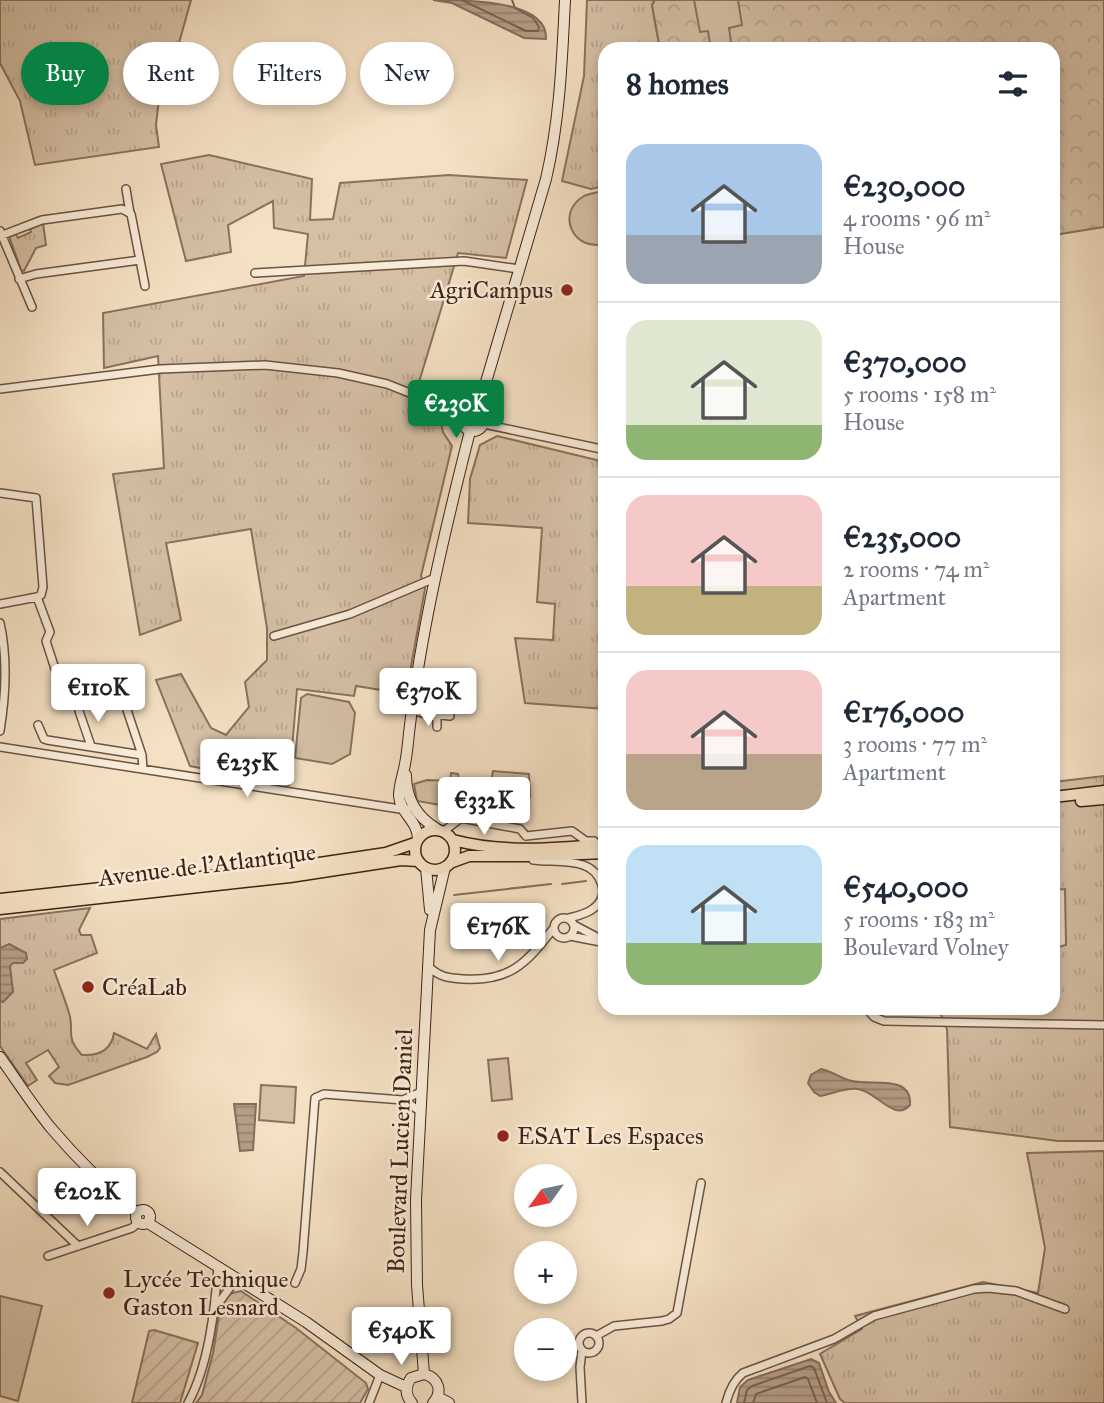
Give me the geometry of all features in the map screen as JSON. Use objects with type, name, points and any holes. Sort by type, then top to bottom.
[{"type":"main road","points":[[1060,796],[1104,791]]},
{"type":"main road","points":[[1060,803],[1104,799]]},
{"type":"main road","points":[[598,848],[494,857],[469,856],[433,870],[422,865],[414,849],[417,840],[426,831],[445,834],[471,845],[520,849],[598,848]]},
{"type":"main road","points":[[445,834],[455,852],[448,865]]},
{"type":"main road","name":"Avenue de l'Atlantique","points":[[0,900],[293,867],[386,853],[417,840]]},
{"type":"main road","name":"Avenue de l'Atlantique","points":[[0,909],[279,878],[401,860],[422,865]]},
{"type":"street","points":[[478,409],[554,146],[559,109],[565,0]]},
{"type":"street","points":[[126,189],[145,286]]},
{"type":"street","points":[[32,307],[1,234],[42,220],[122,209],[131,214]]},
{"type":"street","points":[[19,279],[36,274],[140,260]]},
{"type":"street","points":[[255,273],[464,261],[519,269]]},
{"type":"street","points":[[0,389],[171,368],[246,364],[338,373],[387,384],[463,414]]},
{"type":"street","points":[[463,414],[468,410],[478,409]]},
{"type":"street","points":[[478,409],[483,414],[484,424]]},
{"type":"street","points":[[463,414],[463,424],[470,430],[477,430],[484,424]]},
{"type":"street","points":[[484,424],[598,448]]},
{"type":"street","points":[[417,840],[415,824],[402,809],[400,788],[419,658],[470,430]]},
{"type":"street","points":[[0,493],[36,498],[43,587],[41,595],[37,597],[0,604]]},
{"type":"street","points":[[274,636],[350,614],[435,578]]},
{"type":"street","points":[[37,597],[50,632],[46,641],[58,678]]},
{"type":"street","points":[[0,623],[6,698],[0,731]]},
{"type":"street","points":[[126,707],[142,755],[143,769]]},
{"type":"street","points":[[412,710],[450,716]]},
{"type":"street","points":[[79,711],[90,746]]},
{"type":"street","points":[[437,715],[437,727]]},
{"type":"street","points":[[38,725],[47,740],[142,755]]},
{"type":"street","points":[[43,754],[47,740]]},
{"type":"street","points":[[0,747],[406,808],[445,834],[461,818],[520,829],[526,836]]},
{"type":"street","points":[[405,764],[407,792],[421,816]]},
{"type":"street","points":[[520,849],[526,836],[572,831],[598,846]]},
{"type":"street","points":[[494,857],[572,863],[593,871],[598,877]]},
{"type":"street","name":"Boulevard Lucien Daniel","points":[[422,865],[430,930],[415,1252],[424,1374]]},
{"type":"street","name":"Boulevard Lucien Daniel","points":[[430,930],[448,865]]},
{"type":"street","points":[[569,936],[571,922],[598,904]]},
{"type":"street","points":[[428,966],[441,976],[484,980],[503,976],[521,964],[553,929],[559,918],[571,922],[598,939]]},
{"type":"street","points":[[553,929],[557,936],[562,938],[569,936],[598,941]]},
{"type":"street","points":[[872,1015],[884,1021],[1104,1026]]},
{"type":"street","points":[[0,1057],[49,1126],[93,1175],[141,1220],[315,1328],[380,1375],[407,1387]]},
{"type":"street","points":[[295,1283],[301,1269],[303,1252],[314,1101],[318,1095],[324,1094],[403,1100],[421,1093]]},
{"type":"street","points":[[403,1100],[421,1111]]},
{"type":"street","points":[[0,1172],[78,1246]]},
{"type":"street","points":[[596,1336],[614,1326],[669,1320],[677,1313],[701,1183]]},
{"type":"street","points":[[48,1256],[132,1228],[141,1220]]},
{"type":"street","points":[[188,1403],[197,1383],[214,1308],[218,1266]]},
{"type":"street","points":[[214,1308],[237,1278]]},
{"type":"street","points":[[726,1403],[730,1390],[743,1373],[813,1348],[867,1320],[887,1313],[988,1287],[1016,1291],[1065,1309]]},
{"type":"street","points":[[584,1334],[596,1336],[600,1341],[599,1348],[594,1353],[582,1351],[579,1339],[584,1334]]},
{"type":"street","points":[[582,1351],[582,1403]]},
{"type":"street","points":[[412,1403],[406,1392],[407,1387],[415,1376],[424,1374],[437,1382],[435,1400],[449,1403]]},
{"type":"street","points":[[369,1403],[380,1375]]},
{"type":"green space","points":[[0,0],[191,0],[179,42],[123,42],[123,105],[158,105],[156,125],[159,147],[35,165],[20,101],[0,63]]},
{"type":"green space","points":[[587,0],[655,0],[652,5],[659,42],[598,42],[598,188],[591,189],[562,181],[584,76]]},
{"type":"green space","points":[[655,0],[1104,0],[1104,227],[1060,234],[1060,42],[659,42],[652,5]]},
{"type":"green space","points":[[694,0],[738,0],[742,25],[729,28],[731,42],[710,42],[708,31],[700,32]]},
{"type":"green space","points":[[209,155],[312,179],[310,220],[333,219],[340,183],[449,175],[527,180],[506,258],[458,253],[413,402],[440,418],[443,432],[452,446],[421,576],[425,589],[406,694],[356,686],[354,696],[297,689],[289,785],[190,766],[156,680],[181,674],[211,728],[226,735],[249,707],[245,682],[267,660],[267,628],[251,529],[166,543],[181,620],[140,635],[113,474],[164,468],[158,356],[104,368],[103,313],[304,276],[308,234],[274,228],[273,201],[228,225],[231,252],[186,261],[161,164]]},
{"type":"green space","points":[[598,192],[598,245],[584,242],[577,237],[569,221],[575,203],[591,193]]},
{"type":"green space","points":[[43,223],[46,245],[36,248],[24,271],[21,270],[9,236],[15,233],[18,238],[31,232],[30,228]]},
{"type":"green space","points":[[497,436],[598,460],[598,708],[525,703],[515,638],[553,640],[555,604],[537,602],[542,528],[468,523],[470,479],[480,445]]},
{"type":"green space","points":[[307,694],[349,702],[355,713],[350,754],[332,764],[295,758],[301,698]]},
{"type":"green space","points":[[493,771],[529,774],[530,797],[518,801],[515,818],[417,801],[414,784],[427,780],[450,781],[451,773],[458,774],[459,780],[491,782]]},
{"type":"green space","points":[[1104,776],[1104,1141],[1058,1141],[950,1127],[947,1029],[941,1015],[1060,1015],[1060,946],[1066,945],[1065,889],[1060,889],[1060,781]]},
{"type":"green space","points":[[90,908],[79,930],[81,935],[91,935],[97,953],[54,970],[71,1019],[73,1043],[82,1055],[93,1055],[107,1048],[114,1033],[147,1049],[156,1034],[160,1048],[147,1057],[68,1085],[55,1083],[49,1076],[59,1067],[48,1050],[26,1063],[37,1080],[28,1086],[0,1046],[0,919]]},
{"type":"green space","points":[[508,1058],[512,1099],[492,1101],[488,1060]]},
{"type":"green space","points":[[261,1085],[296,1087],[294,1123],[259,1120]]},
{"type":"green space","points":[[1104,1151],[1104,1403],[845,1403],[840,1399],[820,1354],[862,1329],[855,1316],[983,1282],[1038,1293],[1045,1248],[1027,1153]]},
{"type":"green space","points":[[241,1291],[296,1328],[366,1383],[368,1389],[360,1403],[196,1403],[202,1395],[213,1353],[221,1303],[229,1294]]},
{"type":"green space","points":[[0,1296],[42,1306],[18,1401],[0,1396]]},
{"type":"green space","points":[[154,1330],[198,1343],[180,1403],[132,1403],[149,1331]]},
{"type":"water","points":[[433,0],[485,2],[520,10],[534,16],[543,26],[546,39],[524,38],[452,3]]},
{"type":"water","points":[[9,944],[26,953],[27,959],[23,963],[13,963],[10,966],[13,992],[3,1002],[0,1001],[0,948]]},
{"type":"water","points":[[821,1069],[852,1081],[898,1085],[909,1095],[910,1105],[904,1110],[898,1110],[858,1089],[820,1096],[808,1083],[811,1075]]},
{"type":"water","points":[[234,1104],[256,1104],[253,1150],[240,1151]]},
{"type":"water","points":[[811,1359],[819,1363],[829,1392],[836,1403],[737,1403],[740,1387],[748,1380]]},
{"type":"waterway","points":[[562,884],[586,881]]},
{"type":"waterway","points":[[454,895],[551,884]]},
{"type":"place","name":"AgriCampus","points":[[567,290]]},
{"type":"place","name":"CréaLab","points":[[88,987]]},
{"type":"place","name":"ESAT Les Espaces","points":[[503,1136]]},
{"type":"place","name":"Lycée Technique Gaston Lesnard","points":[[109,1293]]}]
